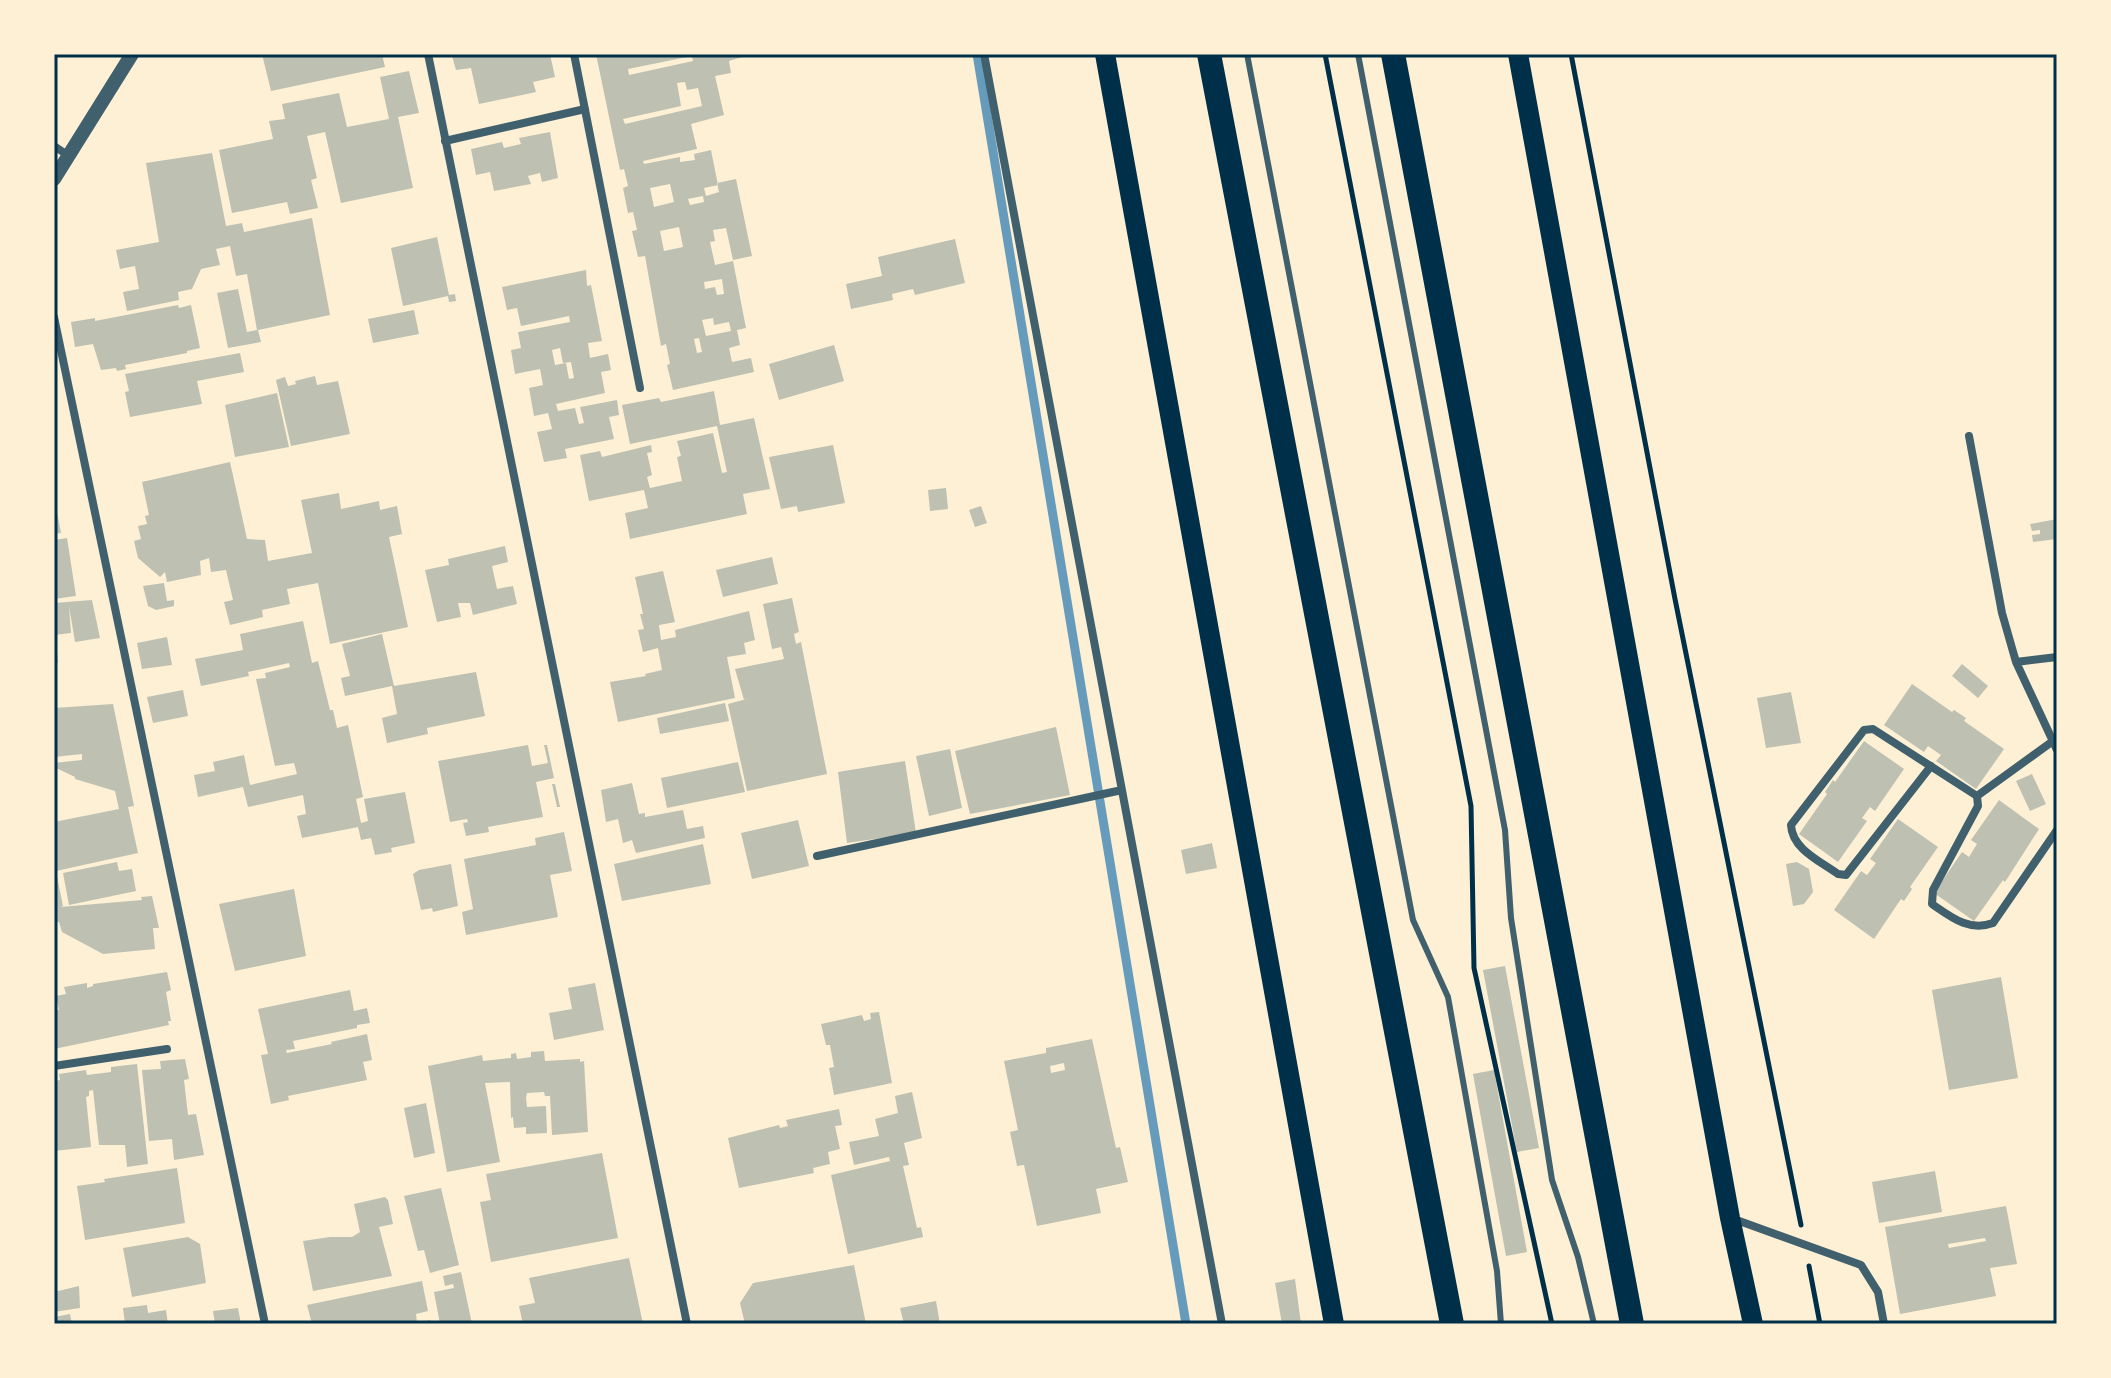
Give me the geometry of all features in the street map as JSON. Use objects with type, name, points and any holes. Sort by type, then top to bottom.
[{"type":"highway","points":[[1209,54],[1452,1324]]},
{"type":"highway","points":[[1393,54],[1632,1324]]},
{"type":"main road","points":[[1105,54],[1334,1324]]},
{"type":"main road","points":[[1518,54],[1730,1218],[1753,1324]]},
{"type":"street","points":[[54,179],[132,54]]},
{"type":"street","points":[[428,54],[687,1324]]},
{"type":"street","points":[[574,54],[640,388]]},
{"type":"street","points":[[984,54],[1222,1324]]},
{"type":"street","points":[[445,141],[585,109]]},
{"type":"street","points":[[54,146],[69,156]]},
{"type":"street","points":[[54,317],[265,1324]]},
{"type":"street","points":[[1969,436],[2002,613],[2016,662],[2055,745],[1977,796]]},
{"type":"street","points":[[2016,662],[2057,657]]},
{"type":"street","points":[[1931,766],[1846,875],[1838,874],[1797,844],[1792,835],[1791,825],[1864,730],[1873,729],[1931,766],[1977,796]]},
{"type":"street","points":[[817,856],[1122,790]]},
{"type":"street","points":[[1977,796],[1978,806],[1933,890],[1932,904],[1961,924],[1984,926],[1993,923],[2057,830]]},
{"type":"street","points":[[54,1066],[167,1049]]},
{"type":"street","points":[[1730,1218],[1861,1265],[1878,1292],[1884,1324]]},
{"type":"lane","points":[[1247,54],[1413,920],[1448,997],[1497,1271],[1501,1324]]},
{"type":"lane","points":[[1358,54],[1505,830],[1511,918],[1552,1180],[1578,1257],[1594,1324]]},
{"type":"path","points":[[1325,54],[1471,806],[1474,968],[1552,1324]]},
{"type":"path","points":[[1571,54],[1672,584],[1820,1324]]},
{"type":"building","points":[[262,54],[382,54],[385,67],[271,91]]},
{"type":"building","points":[[550,54],[555,77],[533,82],[536,92],[479,104],[471,68],[456,70],[452,56]]},
{"type":"building","points":[[596,54],[752,54],[729,61],[731,73],[715,76],[724,115],[691,124],[697,149],[643,161],[644,164],[680,157],[680,162],[695,160],[694,154],[711,150],[718,183],[736,179],[752,256],[733,260],[726,228],[713,230],[715,241],[710,242],[715,265],[733,261],[746,328],[737,330],[740,345],[729,348],[732,362],[751,358],[754,372],[673,390],[666,344],[661,346],[645,256],[638,257],[632,231],[637,230],[633,212],[628,213],[623,188],[628,186],[624,169],[620,170]],"holes":[[[692,56],[693,61],[629,75],[628,69]],[[685,82],[687,90],[698,88],[702,106],[625,124],[623,119],[681,106],[677,83]],[[670,184],[674,202],[654,207],[650,188]],[[717,185],[719,192],[706,196],[704,188]],[[703,196],[704,202],[690,205],[688,199]],[[679,227],[683,247],[664,251],[660,231]],[[722,279],[724,294],[717,295],[715,287],[705,289],[704,282]],[[713,318],[714,325],[729,322],[731,331],[706,336],[702,320]],[[699,338],[702,352],[697,353],[694,339]]]},
{"type":"building","points":[[409,71],[419,113],[398,117],[413,188],[341,203],[325,132],[307,136],[317,178],[311,180],[318,208],[290,214],[287,202],[232,213],[219,150],[273,139],[269,121],[285,119],[282,104],[339,93],[347,127],[389,119],[380,77]]},
{"type":"building","points":[[550,132],[558,178],[542,182],[540,173],[528,176],[531,184],[494,191],[490,172],[476,175],[471,149],[502,142],[504,148],[521,144],[519,138]]},
{"type":"building","points":[[212,153],[226,226],[242,223],[244,232],[312,218],[330,315],[258,330],[261,342],[228,348],[217,293],[238,289],[247,332],[257,330],[247,274],[236,276],[230,246],[216,249],[220,265],[201,269],[192,289],[178,292],[179,300],[127,311],[123,292],[139,289],[135,266],[120,269],[116,250],[159,242],[146,163]]},
{"type":"building","points":[[437,237],[449,295],[455,294],[456,301],[449,302],[448,296],[403,306],[391,248]]},
{"type":"building","points":[[955,239],[965,283],[915,295],[913,289],[892,294],[893,300],[851,309],[846,284],[882,276],[878,257]]},
{"type":"building","points":[[586,270],[587,286],[591,285],[602,341],[588,343],[590,358],[608,354],[611,370],[601,372],[605,393],[556,404],[558,411],[575,408],[579,424],[584,423],[580,407],[617,400],[619,415],[609,417],[614,439],[565,449],[567,458],[544,462],[537,432],[552,429],[548,413],[534,416],[529,388],[543,385],[540,369],[515,374],[511,350],[521,348],[518,332],[570,322],[569,316],[521,326],[517,308],[507,310],[502,287]],"holes":[[[560,348],[563,363],[571,362],[574,378],[569,379],[566,363],[555,365],[552,350]]]},
{"type":"building","points":[[178,305],[179,308],[191,305],[200,348],[125,365],[126,369],[117,371],[116,368],[101,370],[93,344],[75,347],[71,322],[95,318],[95,321]]},
{"type":"building","points":[[414,310],[419,334],[373,343],[368,319]]},
{"type":"building","points":[[834,345],[844,381],[779,400],[769,364]]},
{"type":"building","points":[[240,353],[244,372],[197,381],[202,404],[130,417],[125,374]]},
{"type":"building","points":[[315,376],[317,385],[338,381],[350,434],[291,446],[276,380],[285,377],[288,386]]},
{"type":"building","points":[[714,391],[720,425],[754,418],[770,489],[743,494],[747,514],[630,539],[625,513],[648,508],[644,490],[589,501],[580,455],[600,451],[602,457],[651,445],[652,452],[647,453],[652,475],[647,477],[650,488],[682,481],[677,441],[713,433],[722,473],[727,472],[717,426],[630,444],[622,405],[659,398],[661,402]]},
{"type":"building","points":[[277,393],[289,447],[235,457],[225,405]]},
{"type":"building","points":[[833,445],[845,503],[798,512],[797,506],[781,509],[769,457]]},
{"type":"building","points":[[230,462],[247,539],[265,540],[268,561],[312,553],[301,500],[339,493],[341,509],[379,501],[380,510],[397,506],[402,534],[389,537],[408,627],[330,644],[318,583],[287,589],[290,604],[262,610],[263,617],[230,625],[224,602],[233,600],[226,570],[211,572],[209,558],[200,561],[201,575],[167,582],[165,572],[160,577],[138,558],[134,541],[141,539],[138,526],[147,524],[145,516],[149,515],[142,482]]},
{"type":"building","points":[[946,488],[948,509],[930,511],[928,490]]},
{"type":"building","points":[[54,496],[61,533],[54,534]]},
{"type":"building","points":[[981,506],[987,523],[975,527],[969,510]]},
{"type":"building","points":[[2057,519],[2057,539],[2033,542],[2032,535],[2040,534],[2040,530],[2032,531],[2030,524]]},
{"type":"building","points":[[67,538],[76,596],[54,599],[54,540]]},
{"type":"building","points":[[505,546],[508,562],[492,566],[497,589],[513,586],[517,604],[473,615],[470,603],[458,603],[461,617],[437,622],[425,570],[449,565],[448,559]]},
{"type":"building","points":[[772,557],[778,584],[723,597],[716,570]]},
{"type":"building","points":[[663,571],[675,622],[659,625],[661,640],[676,637],[675,630],[749,611],[755,640],[744,643],[746,654],[727,657],[735,698],[618,722],[610,682],[662,670],[658,648],[643,652],[638,630],[644,629],[640,614],[643,614],[635,577]]},
{"type":"building","points":[[164,583],[167,601],[174,600],[174,606],[156,610],[148,606],[143,586]]},
{"type":"building","points":[[792,598],[799,632],[794,634],[796,644],[801,642],[827,774],[747,791],[728,704],[744,700],[735,669],[784,659],[781,647],[772,649],[763,604]]},
{"type":"building","points":[[92,600],[100,638],[75,642],[69,606],[71,633],[54,635],[54,603]]},
{"type":"building","points":[[303,621],[312,663],[318,661],[337,728],[348,725],[363,797],[356,799],[361,823],[368,821],[364,799],[405,792],[415,843],[375,855],[371,838],[361,840],[358,827],[302,838],[297,816],[306,814],[303,795],[248,807],[243,787],[198,797],[194,775],[215,771],[213,762],[244,755],[250,785],[297,774],[294,763],[275,766],[256,679],[266,678],[265,673],[290,667],[289,663],[248,672],[249,676],[201,686],[195,659],[243,650],[240,634]]},
{"type":"building","points":[[382,634],[394,686],[476,672],[485,716],[427,728],[428,734],[387,743],[382,718],[397,714],[392,686],[345,696],[341,678],[350,676],[342,644]]},
{"type":"building","points":[[167,637],[172,665],[142,669],[137,643]]},
{"type":"building","points":[[56,641],[58,663],[54,663]]},
{"type":"building","points":[[1962,664],[1988,686],[1978,698],[1952,676]]},
{"type":"building","points":[[1912,684],[1966,718],[1964,721],[2004,749],[1976,789],[1936,761],[1941,755],[1928,746],[1924,752],[1884,725]]},
{"type":"building","points":[[183,690],[188,716],[153,723],[147,697]]},
{"type":"building","points":[[1791,692],[1801,743],[1766,748],[1757,698]]},
{"type":"building","points":[[725,703],[729,721],[660,734],[657,718]]},
{"type":"building","points":[[113,704],[134,806],[128,807],[138,853],[56,871],[63,906],[60,907],[142,900],[141,897],[152,896],[159,928],[153,928],[155,949],[103,954],[62,932],[59,922],[54,922],[54,822],[119,809],[115,791],[75,779],[54,767],[54,763],[82,760],[82,754],[54,757],[54,708]]},
{"type":"building","points":[[1056,727],[1070,795],[970,814],[955,751]]},
{"type":"building","points":[[1864,741],[1904,769],[1875,811],[1870,807],[1862,818],[1867,821],[1838,862],[1799,834],[1833,780],[1835,782]]},
{"type":"building","points":[[528,745],[532,766],[548,763],[544,745],[547,745],[554,778],[536,782],[543,817],[488,827],[489,832],[466,836],[463,823],[468,822],[467,819],[450,822],[438,761]]},
{"type":"building","points":[[950,749],[962,808],[929,816],[916,756]]},
{"type":"building","points":[[905,761],[916,833],[847,843],[838,772]]},
{"type":"building","points":[[738,762],[745,792],[667,808],[661,778]]},
{"type":"building","points":[[2032,774],[2046,804],[2030,811],[2016,781]]},
{"type":"building","points":[[632,783],[639,814],[645,813],[645,817],[683,810],[687,829],[703,826],[705,838],[636,853],[632,840],[623,843],[618,819],[606,822],[601,790]]},
{"type":"building","points":[[552,784],[555,784],[560,807],[557,807]]},
{"type":"building","points":[[1999,800],[2039,829],[2005,882],[2003,880],[1974,921],[1934,893],[1962,852],[1969,857],[1977,844],[1971,840]]},
{"type":"building","points":[[1898,819],[1938,847],[1904,901],[1901,899],[1874,939],[1834,910],[1861,871],[1867,875],[1876,863],[1870,859]]},
{"type":"building","points":[[798,820],[809,866],[752,879],[741,833]]},
{"type":"building","points":[[564,832],[572,871],[550,875],[558,917],[466,935],[462,912],[473,909],[464,859],[536,845],[535,838]]},
{"type":"building","points":[[1212,843],[1217,868],[1186,874],[1181,850]]},
{"type":"building","points":[[703,844],[711,884],[622,901],[614,864]]},
{"type":"building","points":[[117,862],[119,871],[132,869],[136,891],[69,905],[63,873]]},
{"type":"building","points":[[1797,862],[1809,869],[1813,892],[1804,904],[1793,906],[1786,864]]},
{"type":"building","points":[[451,864],[458,906],[433,912],[432,908],[421,910],[413,874]]},
{"type":"building","points":[[294,889],[306,956],[235,971],[219,904]]},
{"type":"building","points":[[1505,966],[1539,1148],[1517,1152],[1483,970]]},
{"type":"building","points":[[167,972],[171,990],[166,992],[169,1025],[54,1049],[54,1010],[59,1010],[56,996],[66,994],[64,987],[87,983],[87,988],[93,984]]},
{"type":"building","points":[[2001,977],[2018,1078],[1949,1090],[1932,990]]},
{"type":"building","points":[[595,983],[604,1030],[554,1040],[549,1013],[572,1009],[568,988]]},
{"type":"building","points":[[350,990],[354,1011],[367,1008],[370,1023],[293,1041],[295,1049],[286,1050],[287,1053],[367,1034],[372,1060],[363,1062],[367,1080],[288,1096],[289,1100],[271,1104],[261,1055],[268,1054],[258,1009]]},
{"type":"building","points":[[879,1012],[892,1083],[834,1095],[829,1068],[834,1067],[830,1045],[826,1045],[821,1024],[862,1015],[864,1021],[871,1019],[870,1013]]},
{"type":"building","points":[[1092,1039],[1116,1148],[1120,1147],[1128,1182],[1096,1189],[1101,1213],[1037,1226],[1024,1165],[1017,1166],[1010,1132],[1018,1130],[1004,1061],[1046,1053],[1046,1048]],"holes":[[[1064,1063],[1065,1070],[1051,1073],[1050,1066]]]},
{"type":"building","points":[[544,1051],[545,1061],[584,1061],[588,1132],[552,1135],[550,1096],[545,1096],[544,1092],[527,1093],[526,1098],[527,1107],[546,1106],[547,1133],[526,1134],[526,1127],[514,1128],[510,1082],[485,1083],[500,1162],[447,1172],[428,1066],[482,1055],[483,1061],[511,1058],[511,1054],[516,1053],[517,1059],[531,1057],[531,1052]]},
{"type":"building","points":[[185,1059],[189,1079],[184,1080],[188,1115],[196,1114],[204,1155],[174,1160],[172,1139],[149,1141],[142,1070],[161,1069],[160,1061]]},
{"type":"building","points":[[137,1064],[148,1164],[127,1167],[125,1145],[99,1145],[93,1090],[86,1097],[91,1147],[54,1151],[54,1081],[60,1080],[59,1074],[86,1070],[87,1075],[111,1072],[111,1067]]},
{"type":"building","points":[[1494,1070],[1527,1252],[1506,1256],[1473,1074]]},
{"type":"building","points":[[912,1092],[922,1138],[904,1143],[909,1165],[903,1166],[917,1228],[921,1227],[923,1237],[848,1254],[831,1175],[890,1161],[889,1157],[854,1165],[849,1142],[879,1136],[875,1119],[898,1113],[895,1096]]},
{"type":"building","points":[[426,1103],[435,1153],[414,1158],[404,1108]]},
{"type":"building","points":[[839,1109],[842,1125],[835,1126],[840,1149],[828,1152],[830,1164],[813,1168],[814,1173],[739,1188],[728,1138],[779,1125],[780,1128],[788,1126],[786,1120]]},
{"type":"building","points":[[602,1153],[618,1238],[491,1262],[480,1202],[491,1200],[486,1174]]},
{"type":"building","points":[[177,1168],[185,1223],[85,1240],[77,1186]]},
{"type":"building","points":[[1935,1171],[1942,1212],[1879,1223],[1872,1182]]},
{"type":"building","points":[[441,1188],[459,1265],[430,1273],[424,1250],[418,1251],[404,1196]]},
{"type":"building","points":[[385,1197],[393,1224],[379,1227],[392,1276],[313,1291],[303,1241],[352,1237],[360,1232],[354,1204]]},
{"type":"building","points":[[2006,1206],[2017,1264],[1990,1268],[1996,1296],[1900,1314],[1885,1227]],"holes":[[[1985,1238],[1986,1241],[1949,1248],[1948,1244]]]},
{"type":"building","points":[[188,1237],[200,1244],[206,1283],[132,1297],[123,1248]]},
{"type":"building","points":[[629,1258],[643,1324],[523,1324],[519,1306],[535,1303],[529,1278]]},
{"type":"building","points":[[854,1265],[866,1324],[745,1324],[740,1303],[753,1283]]},
{"type":"building","points":[[461,1272],[472,1324],[440,1324],[434,1292],[454,1288],[453,1284],[445,1286],[443,1276]]},
{"type":"building","points":[[1295,1279],[1301,1324],[1282,1324],[1275,1283]]},
{"type":"building","points":[[422,1281],[428,1311],[416,1314],[417,1323],[430,1320],[431,1324],[312,1324],[307,1305]]},
{"type":"building","points":[[79,1286],[80,1308],[54,1312],[54,1292]]},
{"type":"building","points":[[936,1301],[940,1324],[904,1324],[900,1308]]},
{"type":"building","points":[[147,1305],[148,1313],[166,1310],[168,1324],[125,1324],[123,1308]]},
{"type":"building","points":[[238,1308],[241,1324],[215,1324],[213,1311]]},
{"type":"building","points":[[70,1314],[72,1324],[54,1324],[54,1317]]},
{"type":"waterway","points":[[977,54],[1186,1324]]}]
